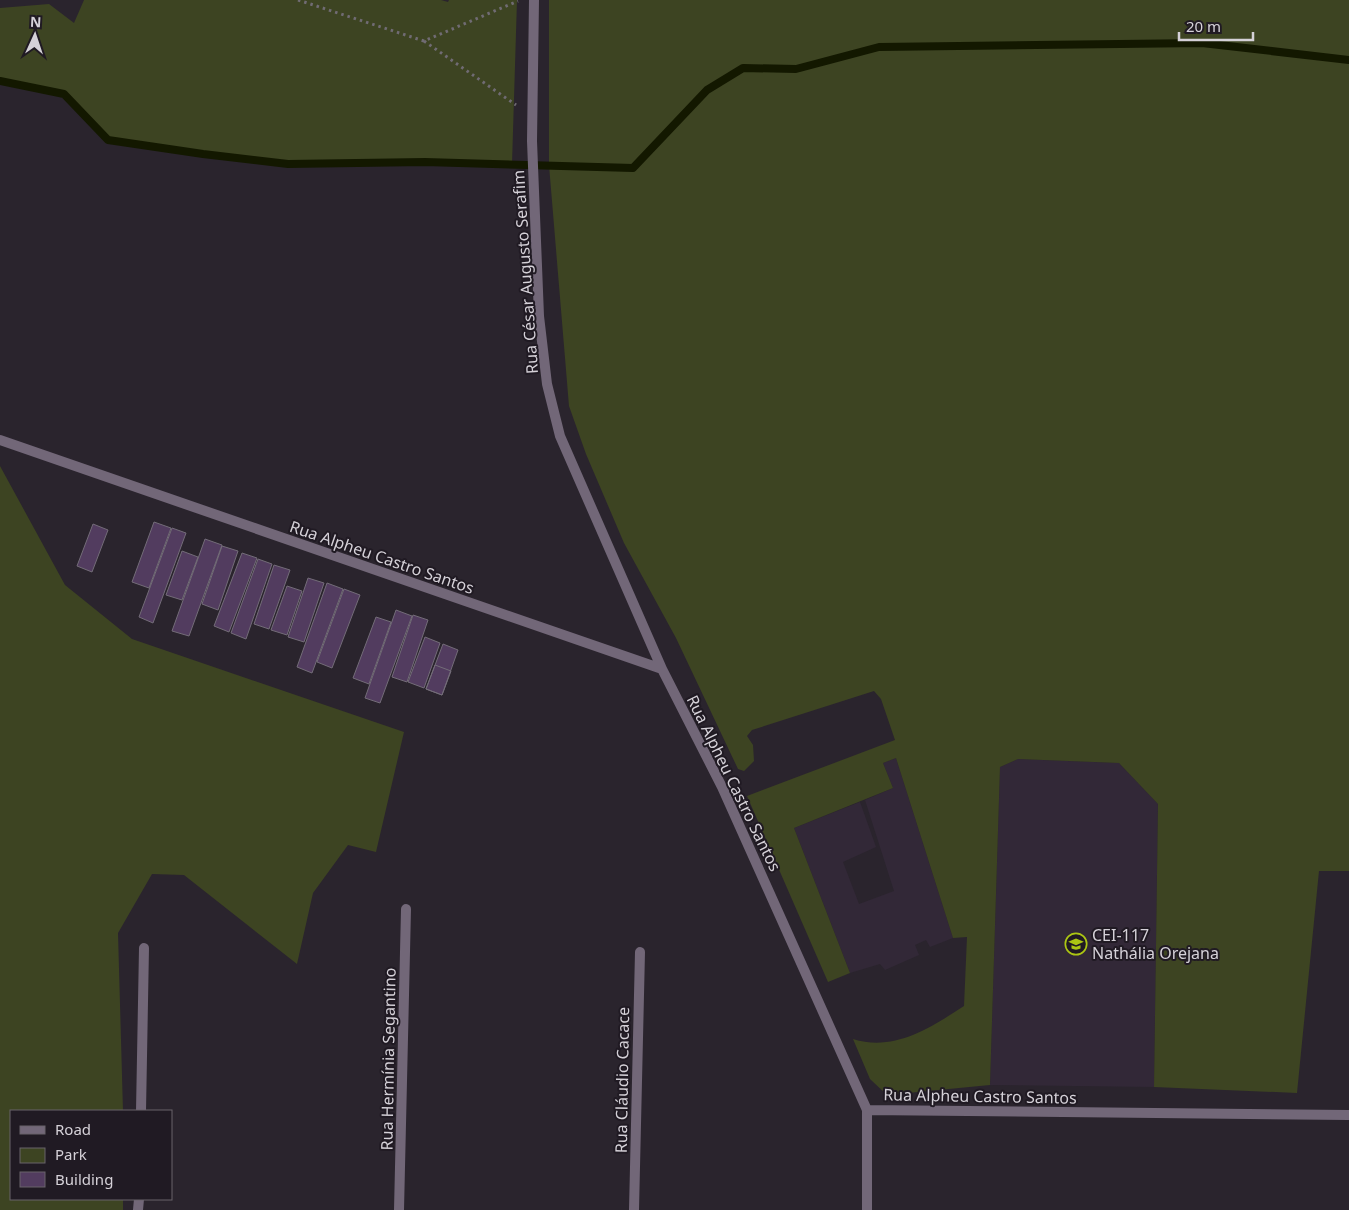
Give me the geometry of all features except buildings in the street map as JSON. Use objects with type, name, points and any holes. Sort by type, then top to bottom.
[{"type":"street","name":"Rua César Augusto Serafim","points":[[534,0],[532,141],[541,335],[547,384],[560,436],[590,499],[662,669]]},
{"type":"street","name":"Rua Alpheu Castro Santos","points":[[0,440],[662,669],[722,788],[867,1110],[1349,1115]]},
{"type":"street","name":"Rua Hermínia Segantino","points":[[399,1210],[406,909]]},
{"type":"street","points":[[140,1110],[144,948]]},
{"type":"street","name":"Rua Cláudio Cacace","points":[[634,1210],[640,952]]},
{"type":"street","points":[[867,1110],[867,1210]]},
{"type":"path","points":[[298,0],[424,40],[532,116]]},
{"type":"path","points":[[424,40],[519,0]]},
{"type":"shaded area","points":[[896,758],[953,938],[930,947],[926,940],[915,945],[919,955],[885,970],[880,964],[850,973],[794,828],[860,802],[876,847],[843,862],[859,904],[894,891],[865,800],[893,788],[883,763]]},
{"type":"shaded area","name":"CEI-117 Nathália Orejana","points":[[1018,759],[1119,763],[1158,804],[1154,1087],[990,1085],[1000,767]]},
{"type":"green space","points":[[84,0],[441,0],[448,2],[449,0],[517,0],[512,164],[288,164],[109,140],[64,94],[0,81],[0,8],[49,4],[74,23]]},
{"type":"green space","points":[[549,0],[1349,0],[1349,871],[1319,871],[1297,1093],[1154,1087],[1158,804],[1119,763],[1018,759],[1000,767],[990,1085],[887,1095],[870,1079],[853,1039],[883,1042],[911,1036],[925,1030],[964,1006],[967,937],[953,938],[896,758],[883,763],[893,788],[794,828],[850,973],[828,982],[747,796],[895,740],[881,699],[874,691],[752,730],[747,736],[753,745],[754,761],[744,771],[738,769],[676,638],[624,543],[586,454],[569,406],[549,165]]},
{"type":"green space","points":[[0,466],[65,585],[132,639],[404,732],[376,852],[348,845],[313,893],[297,964],[184,875],[152,874],[118,933],[123,1110],[10,1110],[10,1200],[123,1200],[123,1210],[0,1210]]},
{"type":"waterway","points":[[0,81],[64,94],[108,140],[203,154],[288,164],[425,162],[633,168],[707,90],[743,68],[796,69],[879,47],[1202,43],[1349,60]]},
{"type":"place","name":"CEI-117 Nathália Orejana","points":[[1076,944]]}]
